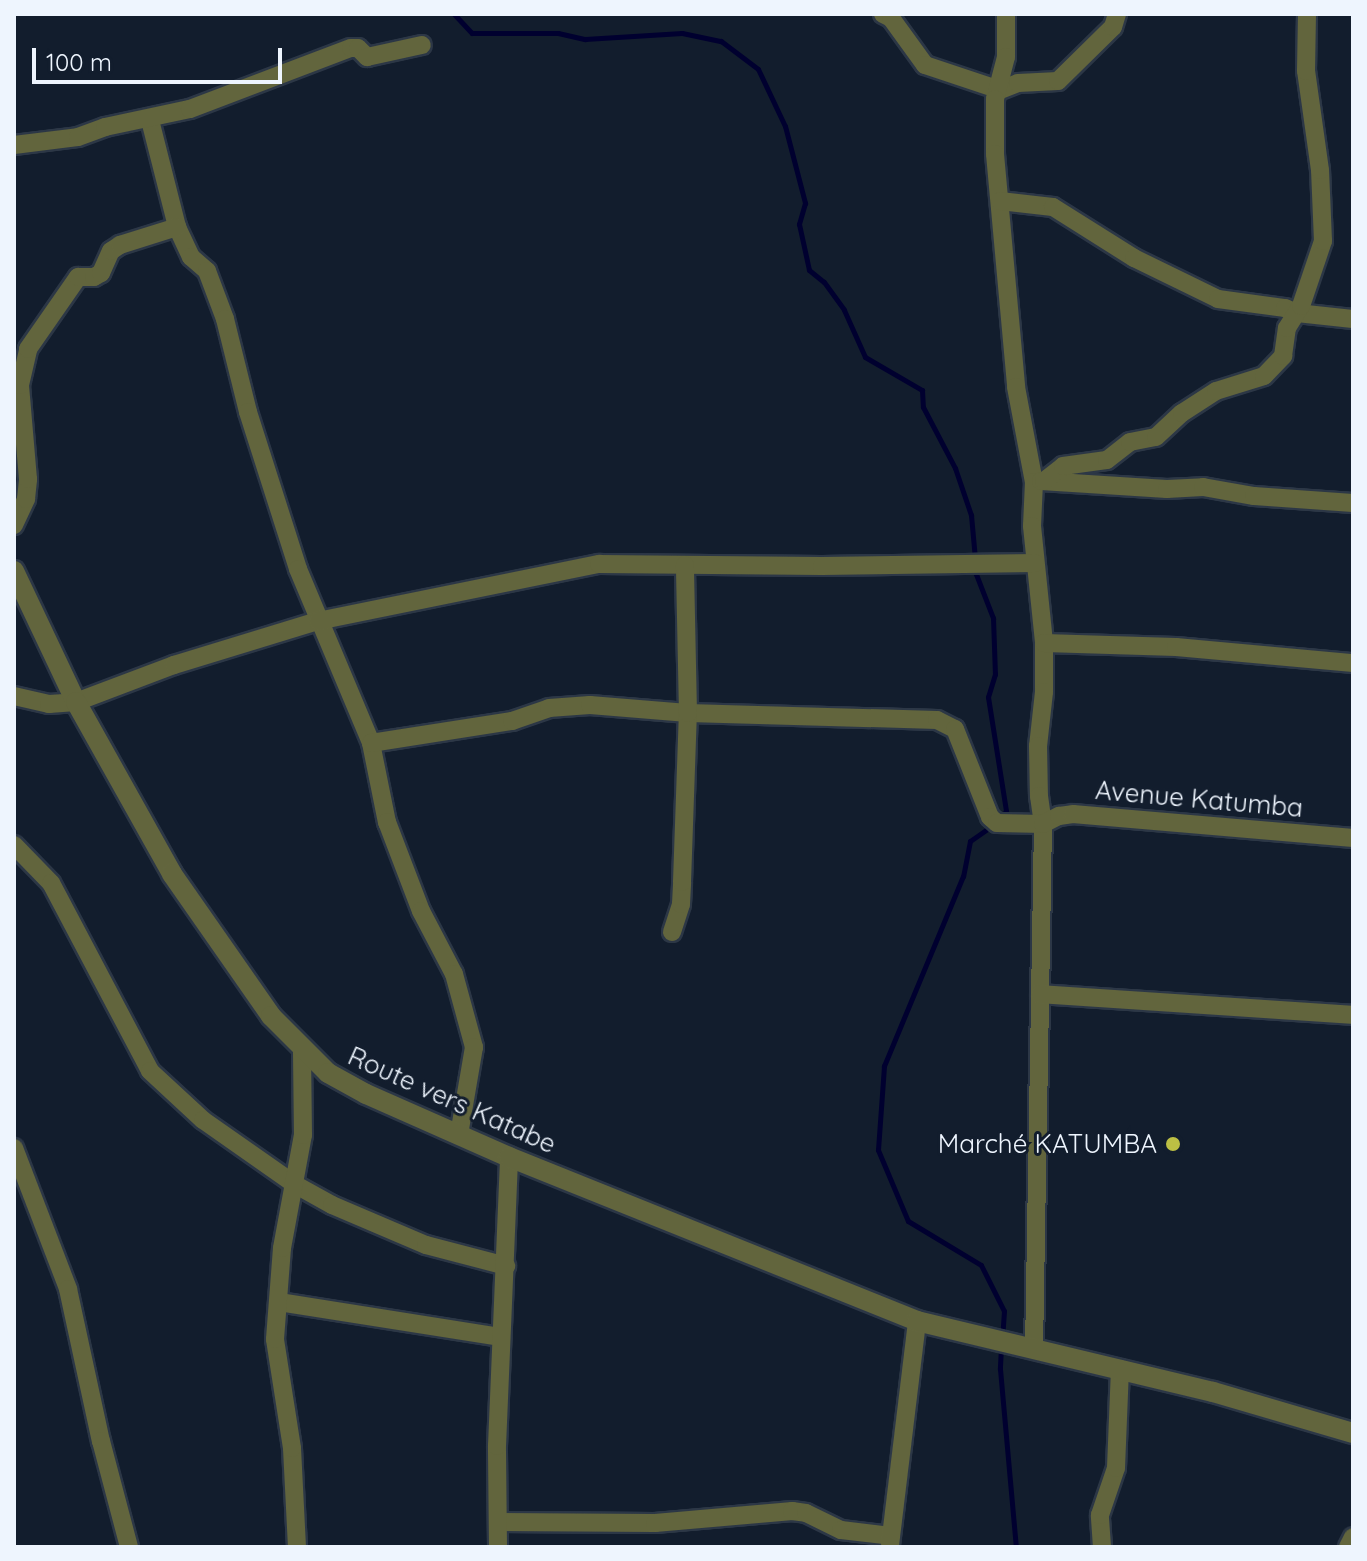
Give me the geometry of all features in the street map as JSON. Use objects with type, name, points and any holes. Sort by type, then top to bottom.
[{"type":"street","points":[[883,14],[891,18],[925,65],[1000,90],[1018,83],[1058,81],[1113,27],[1117,14]]},
{"type":"street","points":[[1006,14],[1006,57],[1000,90],[995,99],[995,123],[1016,387],[1039,482],[1035,563],[1044,643],[1044,692],[1038,746],[1043,824],[1040,994],[1026,1346]]},
{"type":"street","points":[[1039,482],[1063,466],[1107,460],[1130,442],[1156,437],[1182,413],[1216,391],[1271,372],[1283,356],[1287,328],[1297,313],[1323,241],[1320,170],[1306,71],[1307,14]]},
{"type":"street","points":[[14,145],[78,137],[105,127],[150,120],[190,109],[351,48],[358,48],[367,57],[422,45]]},
{"type":"street","points":[[150,120],[177,227],[191,257],[207,271],[225,319],[248,412],[318,621],[371,743],[387,822],[421,911],[454,974],[474,1047],[459,1135]]},
{"type":"street","points":[[1000,201],[1053,207],[1134,258],[1218,299],[1353,319]]},
{"type":"street","points":[[14,525],[26,499],[28,479],[20,385],[28,349],[78,277],[94,277],[101,273],[111,251],[120,245],[177,227]]},
{"type":"street","points":[[1039,482],[1167,489],[1203,487],[1254,496],[1353,503]]},
{"type":"street","points":[[14,696],[49,704],[76,702],[174,665],[318,621],[562,569],[612,563],[1035,563]]},
{"type":"street","points":[[672,932],[681,904],[688,713],[682,597],[685,565]]},
{"type":"street","name":"Route vers Katabe","points":[[14,571],[76,702],[172,874],[271,1016],[302,1051],[328,1073],[366,1094],[509,1157],[917,1321],[1120,1369],[1353,1433]]},
{"type":"street","points":[[1044,643],[1176,647],[1353,663]]},
{"type":"street","points":[[371,743],[512,721],[561,707],[600,705],[688,713]]},
{"type":"street","name":"Avenue Katumba","points":[[688,713],[937,720],[955,729],[990,817],[997,823],[1043,824],[1059,816],[1073,814],[1353,838]]},
{"type":"street","points":[[14,845],[51,883],[150,1071],[203,1120],[296,1185],[332,1205],[426,1245],[506,1266]]},
{"type":"street","points":[[1040,994],[1353,1015]]},
{"type":"street","points":[[297,1547],[292,1448],[275,1355],[282,1248],[296,1185],[305,1111],[302,1051]]},
{"type":"street","points":[[14,1148],[68,1289],[101,1441],[129,1547]]},
{"type":"street","points":[[498,1547],[501,1337],[509,1157]]},
{"type":"street","points":[[279,1302],[501,1337]]},
{"type":"street","points":[[498,1522],[655,1523],[792,1511],[841,1530],[890,1541],[917,1321]]},
{"type":"street","points":[[1102,1547],[1102,1500],[1116,1468],[1120,1369]]},
{"type":"street","points":[[1348,1547],[1353,1537]]},
{"type":"waterway","points":[[454,14],[472,33],[558,33],[585,39],[682,33],[721,41],[758,69],[785,126],[805,203],[799,224],[809,270],[824,282],[844,310],[865,357],[922,390],[923,407],[955,468],[971,515],[975,559]]},
{"type":"waterway","points":[[974,569],[993,618],[995,674],[988,697],[1006,811],[1000,819]]},
{"type":"waterway","points":[[993,825],[970,841],[963,876],[884,1066],[878,1150],[908,1221],[981,1265],[1004,1311],[1002,1337]]},
{"type":"waterway","points":[[1001,1347],[1000,1369],[1016,1547]]},
{"type":"place","name":"Marché KATUMBA","points":[[1173,1144]]}]
